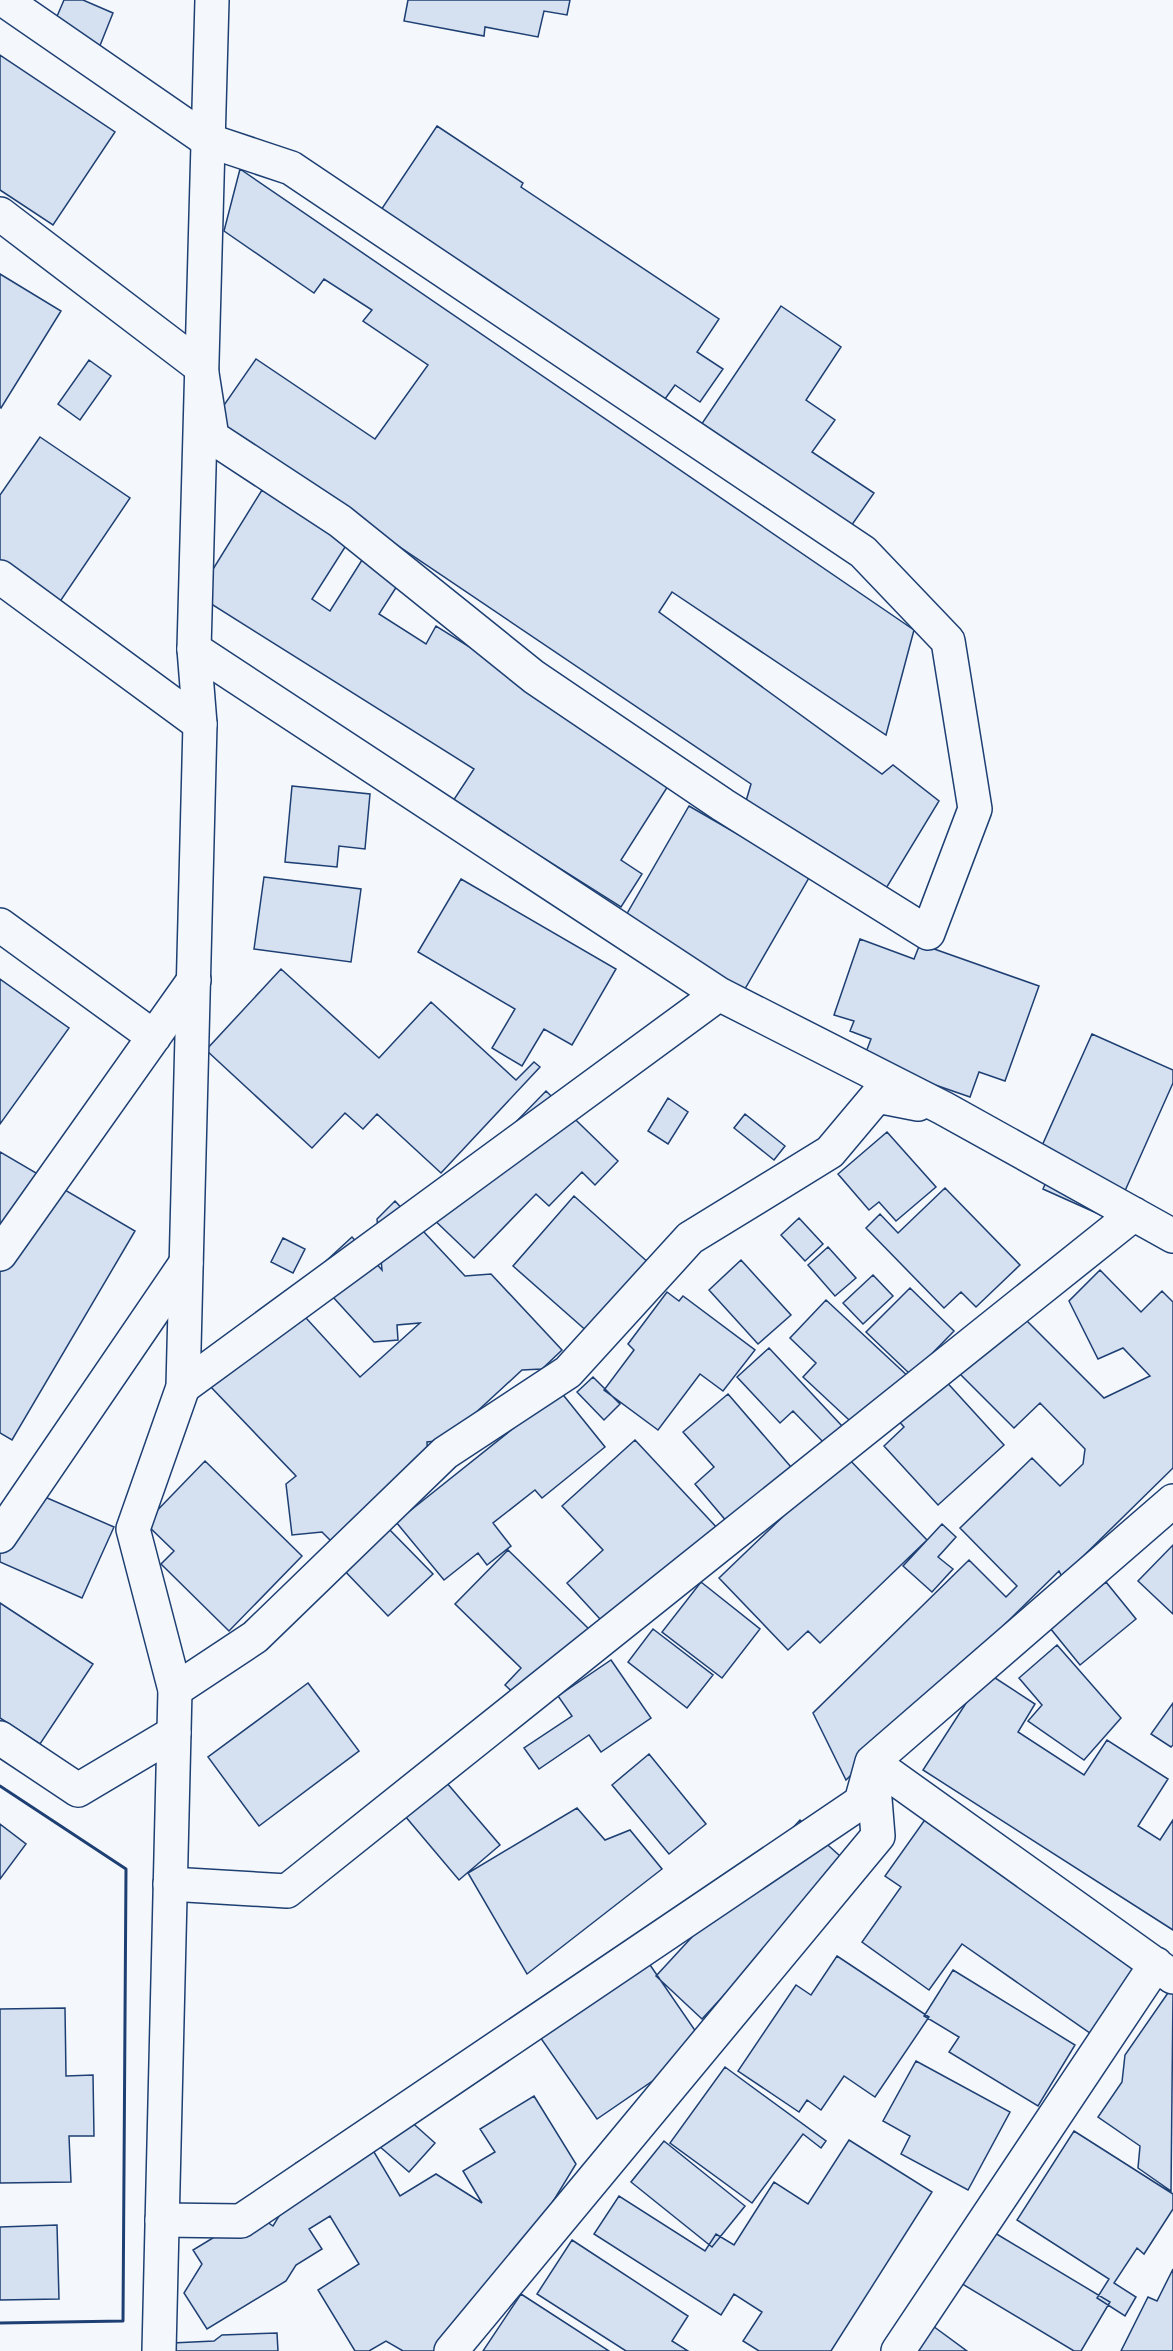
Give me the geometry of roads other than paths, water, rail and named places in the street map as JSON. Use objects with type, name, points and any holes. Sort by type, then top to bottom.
[{"type":"street","points":[[0,214],[201,367],[212,437],[340,521],[534,677],[723,805],[928,933],[975,808],[948,641],[863,552],[291,168],[207,140],[4,0]]},
{"type":"street","points":[[159,2351],[175,1690],[134,1529],[183,1387],[200,724],[194,649],[212,0]]},
{"type":"street","points":[[0,577],[200,724]]},
{"type":"street","points":[[194,649],[719,994],[943,1108],[1173,1236]]},
{"type":"street","points":[[0,925],[154,1037]]},
{"type":"street","points":[[0,1254],[194,980]]},
{"type":"street","points":[[183,1387],[719,994]]},
{"type":"street","points":[[175,1690],[255,1637],[445,1454],[568,1372],[690,1238],[830,1152],[877,1096],[943,1108]]},
{"type":"street","points":[[170,1884],[287,1891],[1134,1214]]},
{"type":"street","points":[[0,1536],[186,1263]]},
{"type":"street","points":[[162,2220],[241,2222],[861,1802],[872,1762],[1173,1501]]},
{"type":"street","points":[[0,1738],[78,1790],[174,1733]]},
{"type":"street","points":[[872,1762],[1165,1971],[898,2351]]},
{"type":"street","points":[[451,2351],[878,1836],[872,1762]]}]
